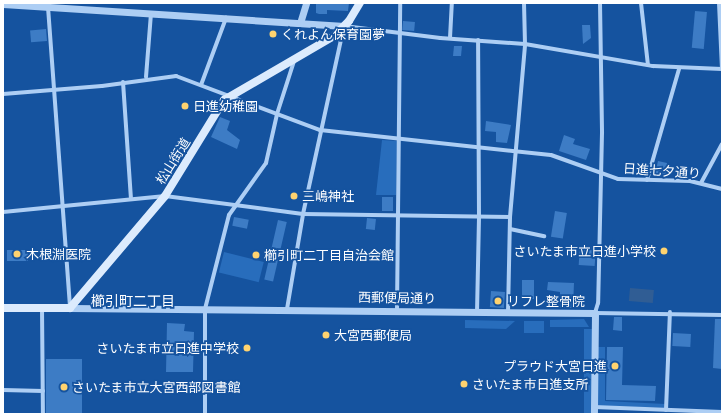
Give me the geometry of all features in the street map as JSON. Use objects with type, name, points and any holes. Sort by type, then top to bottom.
[{"type":"main road","name":"松山街道","points":[[70,308],[165,196],[220,105],[229,96],[295,58],[344,26],[360,3]]},
{"type":"main road","points":[[3,308],[70,308]]},
{"type":"street","points":[[300,23],[306,3]]},
{"type":"street","points":[[397,310],[398,34],[400,3]]},
{"type":"street","points":[[450,38],[452,3]]},
{"type":"street","points":[[508,313],[510,217],[524,44],[524,3]]},
{"type":"street","points":[[600,3],[603,57],[598,303],[595,313],[594,410],[722,412]]},
{"type":"street","points":[[641,3],[648,65]]},
{"type":"street","points":[[3,4],[344,26],[398,34],[524,44],[679,69],[722,69],[721,16],[719,3]]},
{"type":"street","points":[[48,7],[70,308]]},
{"type":"street","points":[[146,77],[151,13]]},
{"type":"street","points":[[201,85],[226,18]]},
{"type":"street","points":[[287,309],[303,214],[320,130],[344,26]]},
{"type":"street","points":[[476,313],[479,216],[478,40]]},
{"type":"street","points":[[206,414],[205,309],[230,216],[266,162],[277,114],[295,58]]},
{"type":"street","points":[[647,180],[679,69]]},
{"type":"street","name":"日進七夕通り","points":[[3,94],[123,82],[146,77],[176,76],[320,130],[398,140],[515,150],[551,155],[601,174],[647,180],[701,183],[722,188]]},
{"type":"street","points":[[123,82],[131,198]]},
{"type":"street","points":[[701,183],[722,144]]},
{"type":"street","points":[[3,212],[131,198],[165,196],[303,214],[398,214],[510,217]]},
{"type":"street","points":[[510,229],[544,236]]},
{"type":"street","points":[[42,308],[43,414]]},
{"type":"street","name":"西郵便局通り","points":[[70,308],[397,310],[476,313],[670,312],[722,315]]},
{"type":"street","points":[[666,410],[670,312]]},
{"type":"street","points":[[3,390],[43,391]]},
{"type":"shaded area","points":[[382,140],[397,141],[396,195],[376,195]]},
{"type":"shaded area","points":[[224,252],[264,262],[259,282],[219,272]]},
{"type":"shaded area","points":[[630,288],[654,290],[653,303],[629,301]]},
{"type":"shaded area","points":[[584,319],[589,327],[550,327],[550,320]]},
{"type":"shaded area","points":[[465,320],[515,321],[506,329],[465,328]]},
{"type":"shaded area","points":[[524,321],[544,321],[544,333],[524,333]]},
{"type":"shaded area","points":[[584,329],[592,329],[592,414],[584,414]]},
{"type":"shaded area","points":[[596,347],[605,347],[605,406],[596,406]]},
{"type":"shaded area","points":[[605,401],[665,404],[665,408],[604,406]]},
{"type":"building","points":[[316,3],[349,3],[348,11],[327,10],[327,14],[319,14],[316,13]]},
{"type":"building","points":[[695,11],[707,12],[704,49],[692,48]]},
{"type":"building","points":[[403,21],[415,22],[414,31],[402,30]]},
{"type":"building","points":[[582,25],[590,25],[591,38],[583,44]]},
{"type":"building","points":[[46,29],[47,41],[31,42],[30,30]]},
{"type":"building","points":[[454,46],[462,46],[461,56],[453,56]]},
{"type":"building","points":[[220,117],[230,121],[227,130],[240,140],[237,149],[211,137]]},
{"type":"building","points":[[486,121],[511,125],[507,143],[496,142],[496,132],[485,131]]},
{"type":"building","points":[[564,135],[575,139],[573,144],[590,149],[586,160],[559,151]]},
{"type":"building","points":[[658,161],[667,163],[666,176],[655,174]]},
{"type":"building","points":[[382,197],[393,197],[393,211],[382,211]]},
{"type":"building","points":[[555,211],[567,213],[563,239],[551,237]]},
{"type":"building","points":[[234,217],[249,220],[247,229],[232,226]]},
{"type":"building","points":[[367,218],[376,219],[375,230],[366,229]]},
{"type":"building","points":[[278,220],[287,222],[273,281],[264,279]]},
{"type":"building","points":[[580,246],[596,247],[595,266],[579,265]]},
{"type":"building","name":"木根淵医院","points":[[7,250],[28,250],[28,261],[7,261]]},
{"type":"building","points":[[522,280],[534,280],[534,299],[522,299]]},
{"type":"building","points":[[548,282],[574,283],[573,308],[560,308],[560,292],[547,290]]},
{"type":"building","name":"リフレ整骨院","points":[[491,291],[505,292],[504,308],[490,307]]},
{"type":"building","points":[[614,317],[622,317],[622,331],[613,330]]},
{"type":"building","points":[[715,319],[722,319],[722,369],[713,368]]},
{"type":"building","points":[[167,323],[185,324],[184,331],[194,332],[193,372],[166,372]]},
{"type":"building","points":[[673,333],[691,334],[690,347],[672,346]]},
{"type":"building","name":"プラウド大宮日進","points":[[607,347],[623,347],[622,385],[656,386],[655,401],[606,400]]},
{"type":"building","name":"さいたま市立大宮西部図書館","points":[[46,359],[82,359],[82,414],[46,414]]},
{"type":"place","name":"くれよん保育園夢","points":[[273,34]]},
{"type":"place","name":"日進幼稚園","points":[[185,106]]},
{"type":"place","name":"三嶋神社","points":[[294,196]]},
{"type":"place","name":"さいたま市立日進小学校","points":[[664,251]]},
{"type":"place","name":"木根淵医院","points":[[17,254]]},
{"type":"place","name":"櫛引町二丁目自治会館","points":[[256,255]]},
{"type":"place","name":"リフレ整骨院","points":[[498,301]]},
{"type":"place","name":"大宮西郵便局","points":[[326,335]]},
{"type":"place","name":"さいたま市立日進中学校","points":[[247,348]]},
{"type":"place","name":"プラウド大宮日進","points":[[615,366]]},
{"type":"place","name":"さいたま市日進支所","points":[[464,384]]},
{"type":"place","name":"さいたま市立大宮西部図書館","points":[[64,387]]},
{"type":"district","name":"櫛引町二丁目","points":[[133,301]]}]
